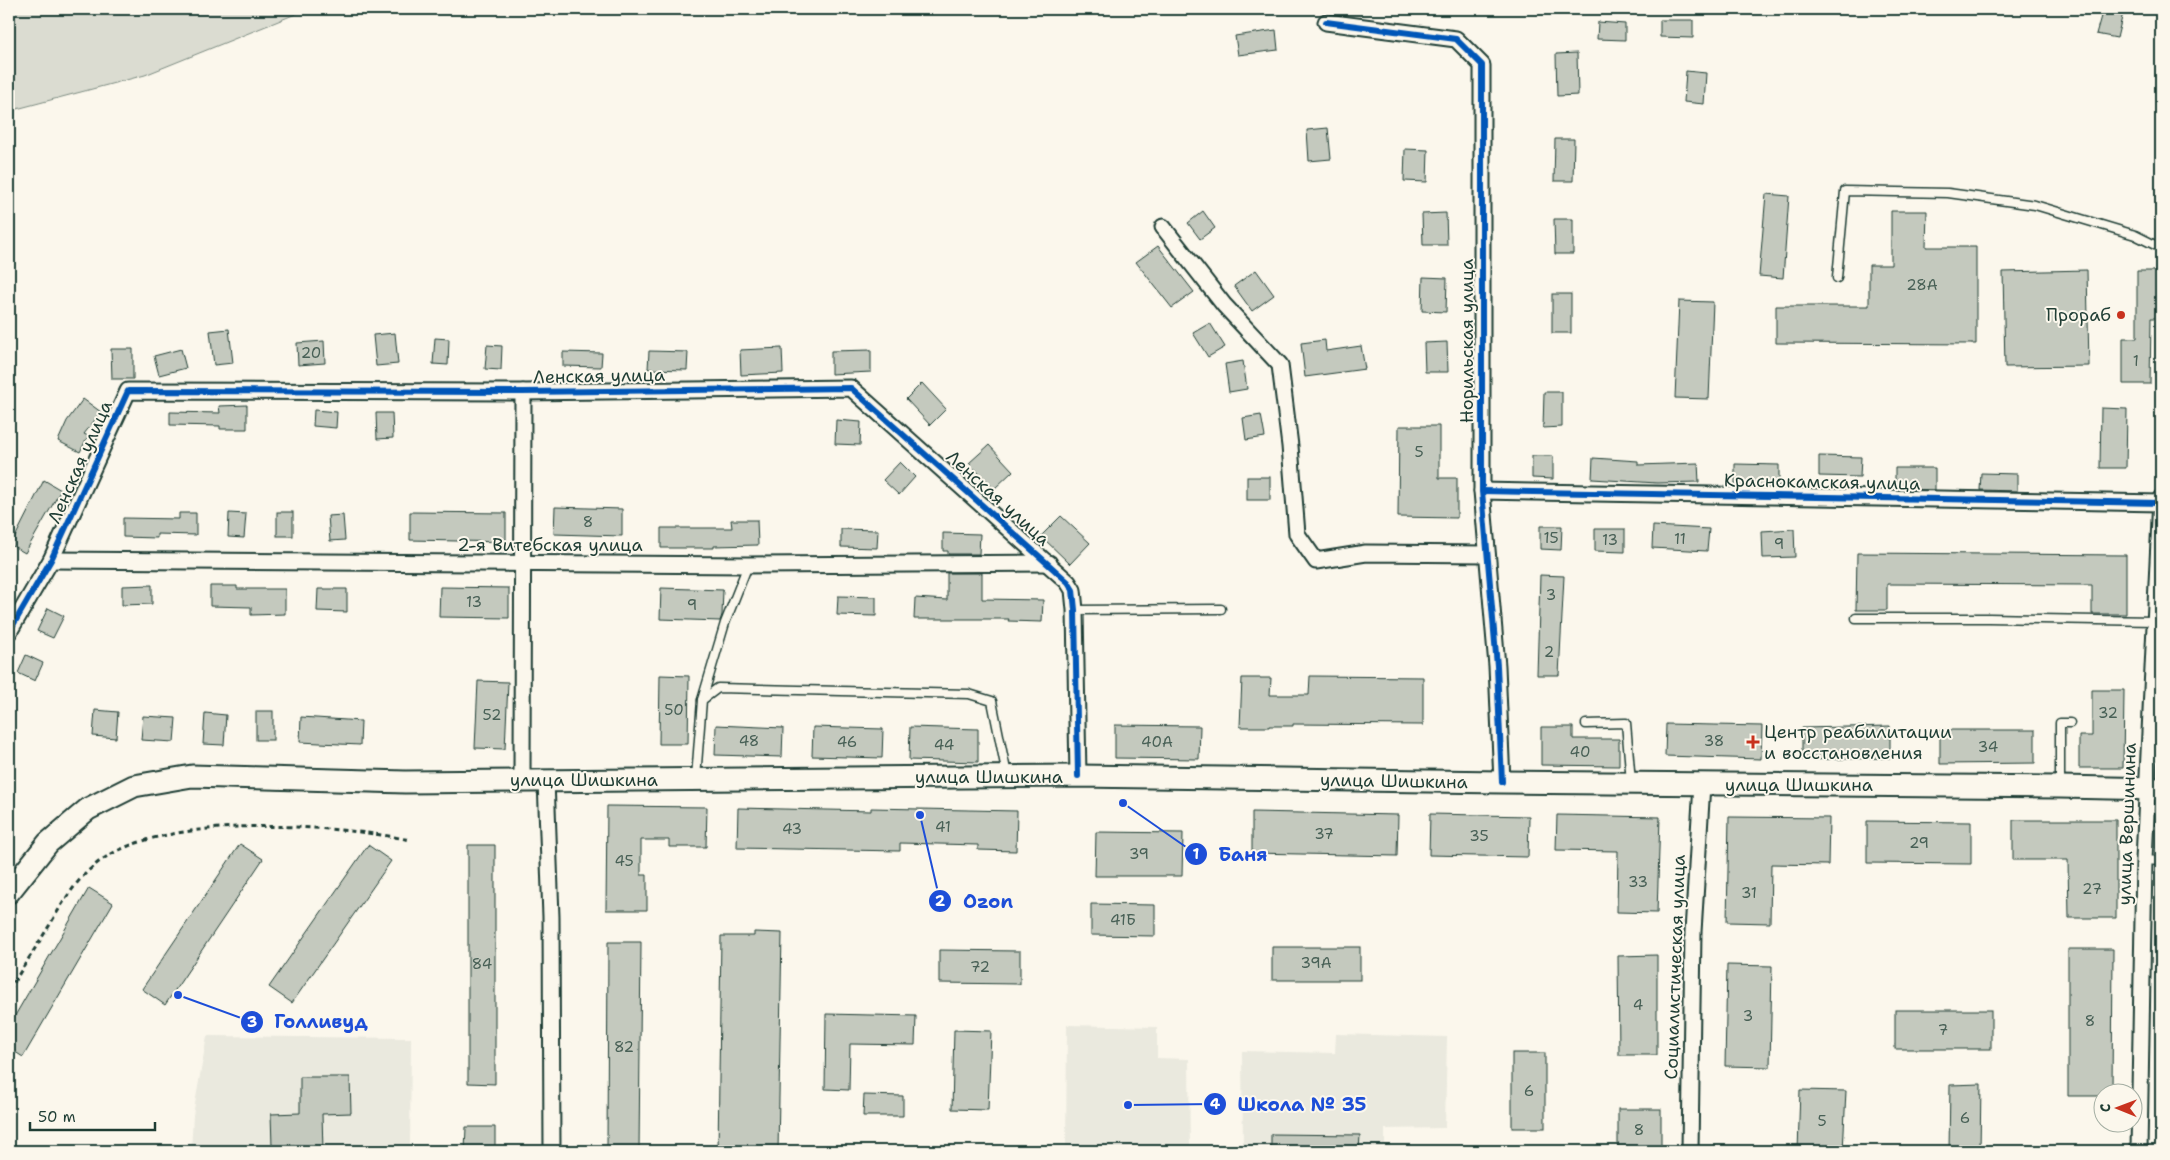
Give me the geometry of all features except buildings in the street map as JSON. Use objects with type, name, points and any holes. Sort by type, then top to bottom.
[{"type":"main road","name":"улица Шишкина","points":[[9,892],[48,843],[88,809],[134,786],[192,776],[405,782],[1078,776],[2154,789]]},
{"type":"street","name":"Норильская улица","points":[[1326,22],[1456,39],[1482,65],[1482,491],[1497,666],[1502,782]]},
{"type":"street","points":[[1163,227],[1224,305],[1257,338],[1280,365],[1290,446],[1297,534],[1316,561],[1366,553],[1487,554]]},
{"type":"street","name":"Ленская улица","points":[[9,632],[51,560],[128,391],[523,392],[851,388],[1049,563],[1068,582],[1073,590],[1078,776]]},
{"type":"street","points":[[522,780],[523,392]]},
{"type":"street","name":"Краснокамская улица","points":[[1482,491],[2161,503]]},
{"type":"street","name":"улица Вершинина","points":[[2139,1151],[2144,860],[2154,789],[2154,621],[2161,498]]},
{"type":"street","name":"2-я Витебская улица","points":[[51,560],[748,565],[1049,563]]},
{"type":"street","points":[[546,780],[551,917],[552,1151]]},
{"type":"street","name":"Социалистическая улица","points":[[1690,1151],[1693,932],[1702,784]]},
{"type":"lane","points":[[1837,278],[1845,191],[1948,193],[2035,205],[2135,235],[2161,248]]},
{"type":"lane","points":[[696,780],[702,700],[725,623],[748,565]]},
{"type":"lane","points":[[1075,610],[1221,609]]},
{"type":"lane","points":[[1856,618],[2154,621]]},
{"type":"lane","points":[[702,700],[718,688],[969,694],[992,701],[1008,777]]},
{"type":"lane","points":[[1586,724],[1626,722],[1631,784]]},
{"type":"lane","points":[[2060,787],[2060,724],[2070,723]]},
{"type":"lane","points":[[2144,860],[2161,861]]},
{"type":"path","points":[[9,990],[71,890],[95,864],[130,845],[189,830],[290,825],[386,835],[410,840]]},
{"type":"shaded area","points":[[9,9],[308,9],[145,75],[9,111]]},
{"type":"shaded area","points":[[1067,1025],[1157,1027],[1157,1058],[1189,1059],[1190,1151],[1066,1151]]},
{"type":"shaded area","points":[[1336,1034],[1447,1037],[1445,1128],[1385,1129],[1385,1151],[1243,1151],[1242,1051],[1335,1053]]},
{"type":"shaded area","points":[[207,1036],[411,1038],[410,1151],[191,1151],[193,1115]]},
{"type":"cycle path","points":[[1326,22],[1456,39],[1482,65],[1482,491],[1497,666],[1502,782]]},
{"type":"cycle path","points":[[9,632],[51,560],[128,391],[523,392],[851,388],[1068,582],[1073,590],[1078,776]]},
{"type":"cycle path","points":[[1482,491],[2161,503]]},
{"type":"place","name":"Прораб","points":[[2121,315]]},
{"type":"place","name":"Центр реабилитации и восстановления","points":[[1753,742]]},
{"type":"place","name":"Баня","points":[[1123,803]]},
{"type":"place","name":"Ozon","points":[[920,815]]},
{"type":"place","name":"Голливуд","points":[[178,995]]},
{"type":"place","name":"Школа № 35","points":[[1128,1105]]}]
